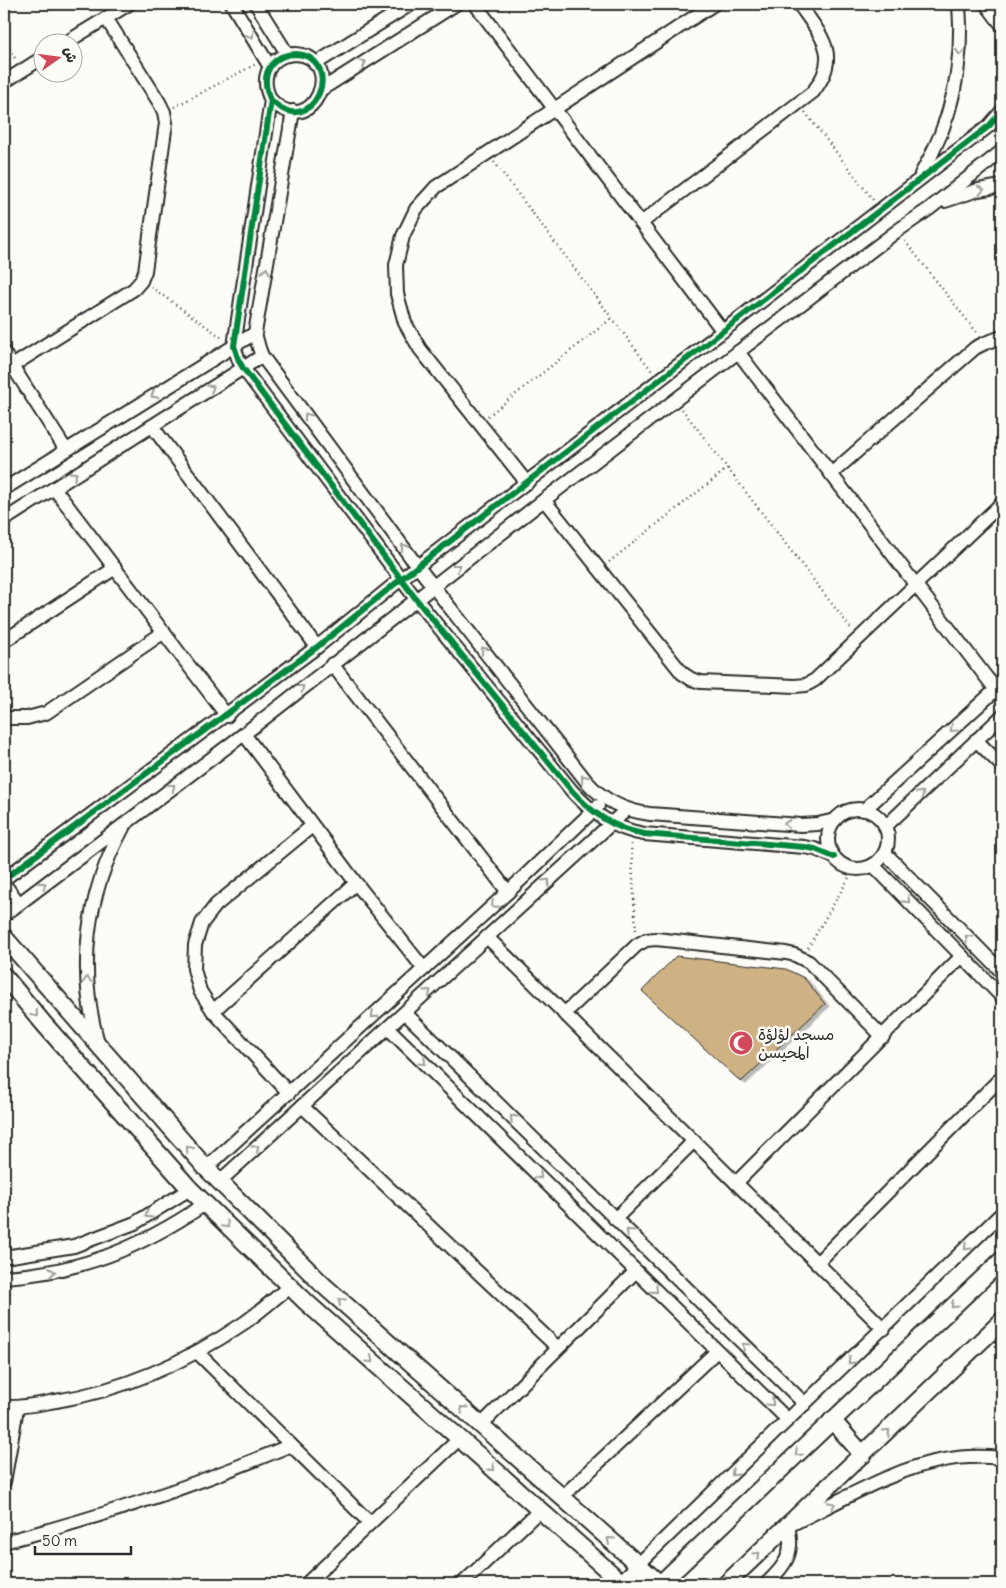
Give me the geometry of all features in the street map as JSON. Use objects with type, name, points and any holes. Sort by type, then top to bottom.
[{"type":"street","points":[[82,33],[129,4]]},
{"type":"street","points":[[232,4],[268,63],[266,87],[271,100],[234,346],[243,368],[416,599],[572,791],[593,812],[611,823],[630,832],[644,834],[815,849],[834,857],[846,867],[854,869],[867,868],[880,860],[885,853],[888,840],[885,827],[879,818],[864,810],[848,811],[835,820],[801,825],[650,814],[626,810],[604,798],[587,782],[418,567],[262,356],[259,348],[255,332],[293,111]]},
{"type":"street","points":[[256,4],[288,55]]},
{"type":"street","points":[[315,64],[411,4]]},
{"type":"street","points":[[322,89],[456,4]]},
{"type":"street","points":[[475,4],[722,330]]},
{"type":"street","points":[[528,482],[420,349],[405,323],[397,294],[396,265],[403,236],[416,209],[436,187],[714,4]]},
{"type":"street","points":[[641,224],[813,92],[822,81],[827,68],[828,54],[824,40],[799,4]]},
{"type":"street","points":[[918,180],[937,143],[951,104],[959,63],[961,35],[959,4]]},
{"type":"street","points":[[986,4],[1002,25]]},
{"type":"street","points":[[12,366],[134,289],[146,271],[166,123],[160,102],[106,18]]},
{"type":"street","points":[[268,63],[288,55],[300,55],[315,64],[322,78],[320,95],[311,106],[300,111],[281,108],[271,100]]},
{"type":"street","points":[[4,82],[32,64]]},
{"type":"street","points":[[4,879],[317,648],[401,579],[722,330],[1000,118]]},
{"type":"street","points":[[4,914],[244,734],[544,500],[897,230],[929,209],[1002,151]]},
{"type":"street","points":[[929,209],[953,198],[978,190],[1002,186]]},
{"type":"street","points":[[4,489],[255,332]]},
{"type":"street","points":[[831,474],[975,348],[1002,337]]},
{"type":"street","points":[[738,352],[915,586],[999,687],[864,810]]},
{"type":"street","points":[[4,353],[66,450]]},
{"type":"street","points":[[4,520],[262,356]]},
{"type":"street","points":[[152,426],[317,648]]},
{"type":"street","points":[[54,488],[226,716]]},
{"type":"street","points":[[544,500],[682,673],[691,679],[701,682],[795,686],[806,685],[815,680],[1002,503]]},
{"type":"street","points":[[4,641],[115,568]]},
{"type":"street","points":[[4,718],[27,718],[46,714],[164,632]]},
{"type":"street","points":[[332,664],[508,892]]},
{"type":"street","points":[[971,713],[987,730]]},
{"type":"street","points":[[885,827],[1002,716]]},
{"type":"street","points":[[244,734],[312,826],[424,969]]},
{"type":"street","points":[[976,740],[1002,766]]},
{"type":"street","points":[[206,1168],[508,892],[593,812],[604,798]]},
{"type":"street","points":[[220,1181],[626,810]]},
{"type":"street","points":[[834,857],[830,850],[828,834],[835,820]]},
{"type":"street","points":[[99,1045],[93,1025],[87,984],[88,928],[99,880],[106,860],[125,823]]},
{"type":"street","points":[[288,1093],[213,1011],[200,991],[194,968],[195,945],[202,924],[216,905],[312,826]]},
{"type":"street","points":[[885,853],[1002,972]]},
{"type":"street","points":[[873,865],[1002,997]]},
{"type":"street","points":[[213,1011],[356,883]]},
{"type":"street","points":[[4,884],[19,903]]},
{"type":"street","points":[[4,936],[206,1168],[322,1284],[660,1584],[1002,1260]]},
{"type":"street","points":[[487,937],[884,1329]]},
{"type":"street","points":[[564,1014],[637,945],[646,940],[656,939],[786,953],[802,958],[810,962],[883,1037]]},
{"type":"street","points":[[736,1183],[962,956]]},
{"type":"street","points":[[4,976],[50,1032],[190,1190],[289,1287],[621,1584],[638,1565],[1002,1213]]},
{"type":"street","points":[[405,1013],[805,1404]]},
{"type":"street","points":[[388,1028],[788,1420]]},
{"type":"street","points":[[817,1263],[1002,1077]]},
{"type":"street","points":[[302,1106],[558,1348]]},
{"type":"street","points":[[615,1218],[694,1141]]},
{"type":"street","points":[[4,1256],[74,1246],[135,1223],[190,1190]]},
{"type":"street","points":[[4,1277],[59,1270],[121,1252],[178,1222],[205,1204]]},
{"type":"street","points":[[481,1425],[636,1271]]},
{"type":"street","points":[[306,1302],[322,1284]]},
{"type":"street","points":[[4,1482],[10,1408],[79,1397],[131,1381],[197,1352],[246,1322],[289,1287]]},
{"type":"street","points":[[726,1584],[1002,1322]]},
{"type":"street","points":[[562,1498],[717,1351]]},
{"type":"street","points":[[197,1352],[370,1523]]},
{"type":"street","points":[[832,1420],[863,1454]]},
{"type":"street","points":[[306,1584],[459,1439]]},
{"type":"street","points":[[4,1542],[94,1518],[144,1502],[218,1475],[291,1445]]},
{"type":"street","points":[[788,1526],[882,1481],[925,1464],[964,1457],[1002,1458]]},
{"type":"street","points":[[462,1584],[539,1511]]},
{"type":"street","points":[[766,1584],[778,1573],[787,1560],[791,1544],[788,1526]]},
{"type":"path","points":[[4,40],[23,70]]},
{"type":"path","points":[[164,112],[268,63]]},
{"type":"path","points":[[141,281],[234,346]]},
{"type":"path","points":[[479,423],[612,318]]},
{"type":"path","points":[[599,571],[728,468]]},
{"type":"path","points":[[630,832],[637,945]]},
{"type":"path","points":[[802,958],[854,869]]},
{"type":"building","name":"مسجد لؤلؤة المحيسن","points":[[676,956],[786,969],[804,978],[825,1004],[741,1082],[642,991]]},
{"type":"cycle path","points":[[271,100],[286,111],[300,112],[311,105],[318,95],[322,82],[320,69],[311,59],[293,54],[277,59],[267,73],[266,87],[271,100],[234,346],[243,368],[416,599],[572,791],[587,806],[604,819],[633,832],[804,847],[815,849],[834,857]]},
{"type":"cycle path","points":[[4,879],[317,647],[401,579],[989,126],[1002,111]]},
{"type":"place","name":"مسجد لؤلؤة المحيسن","points":[[741,1043]]}]
